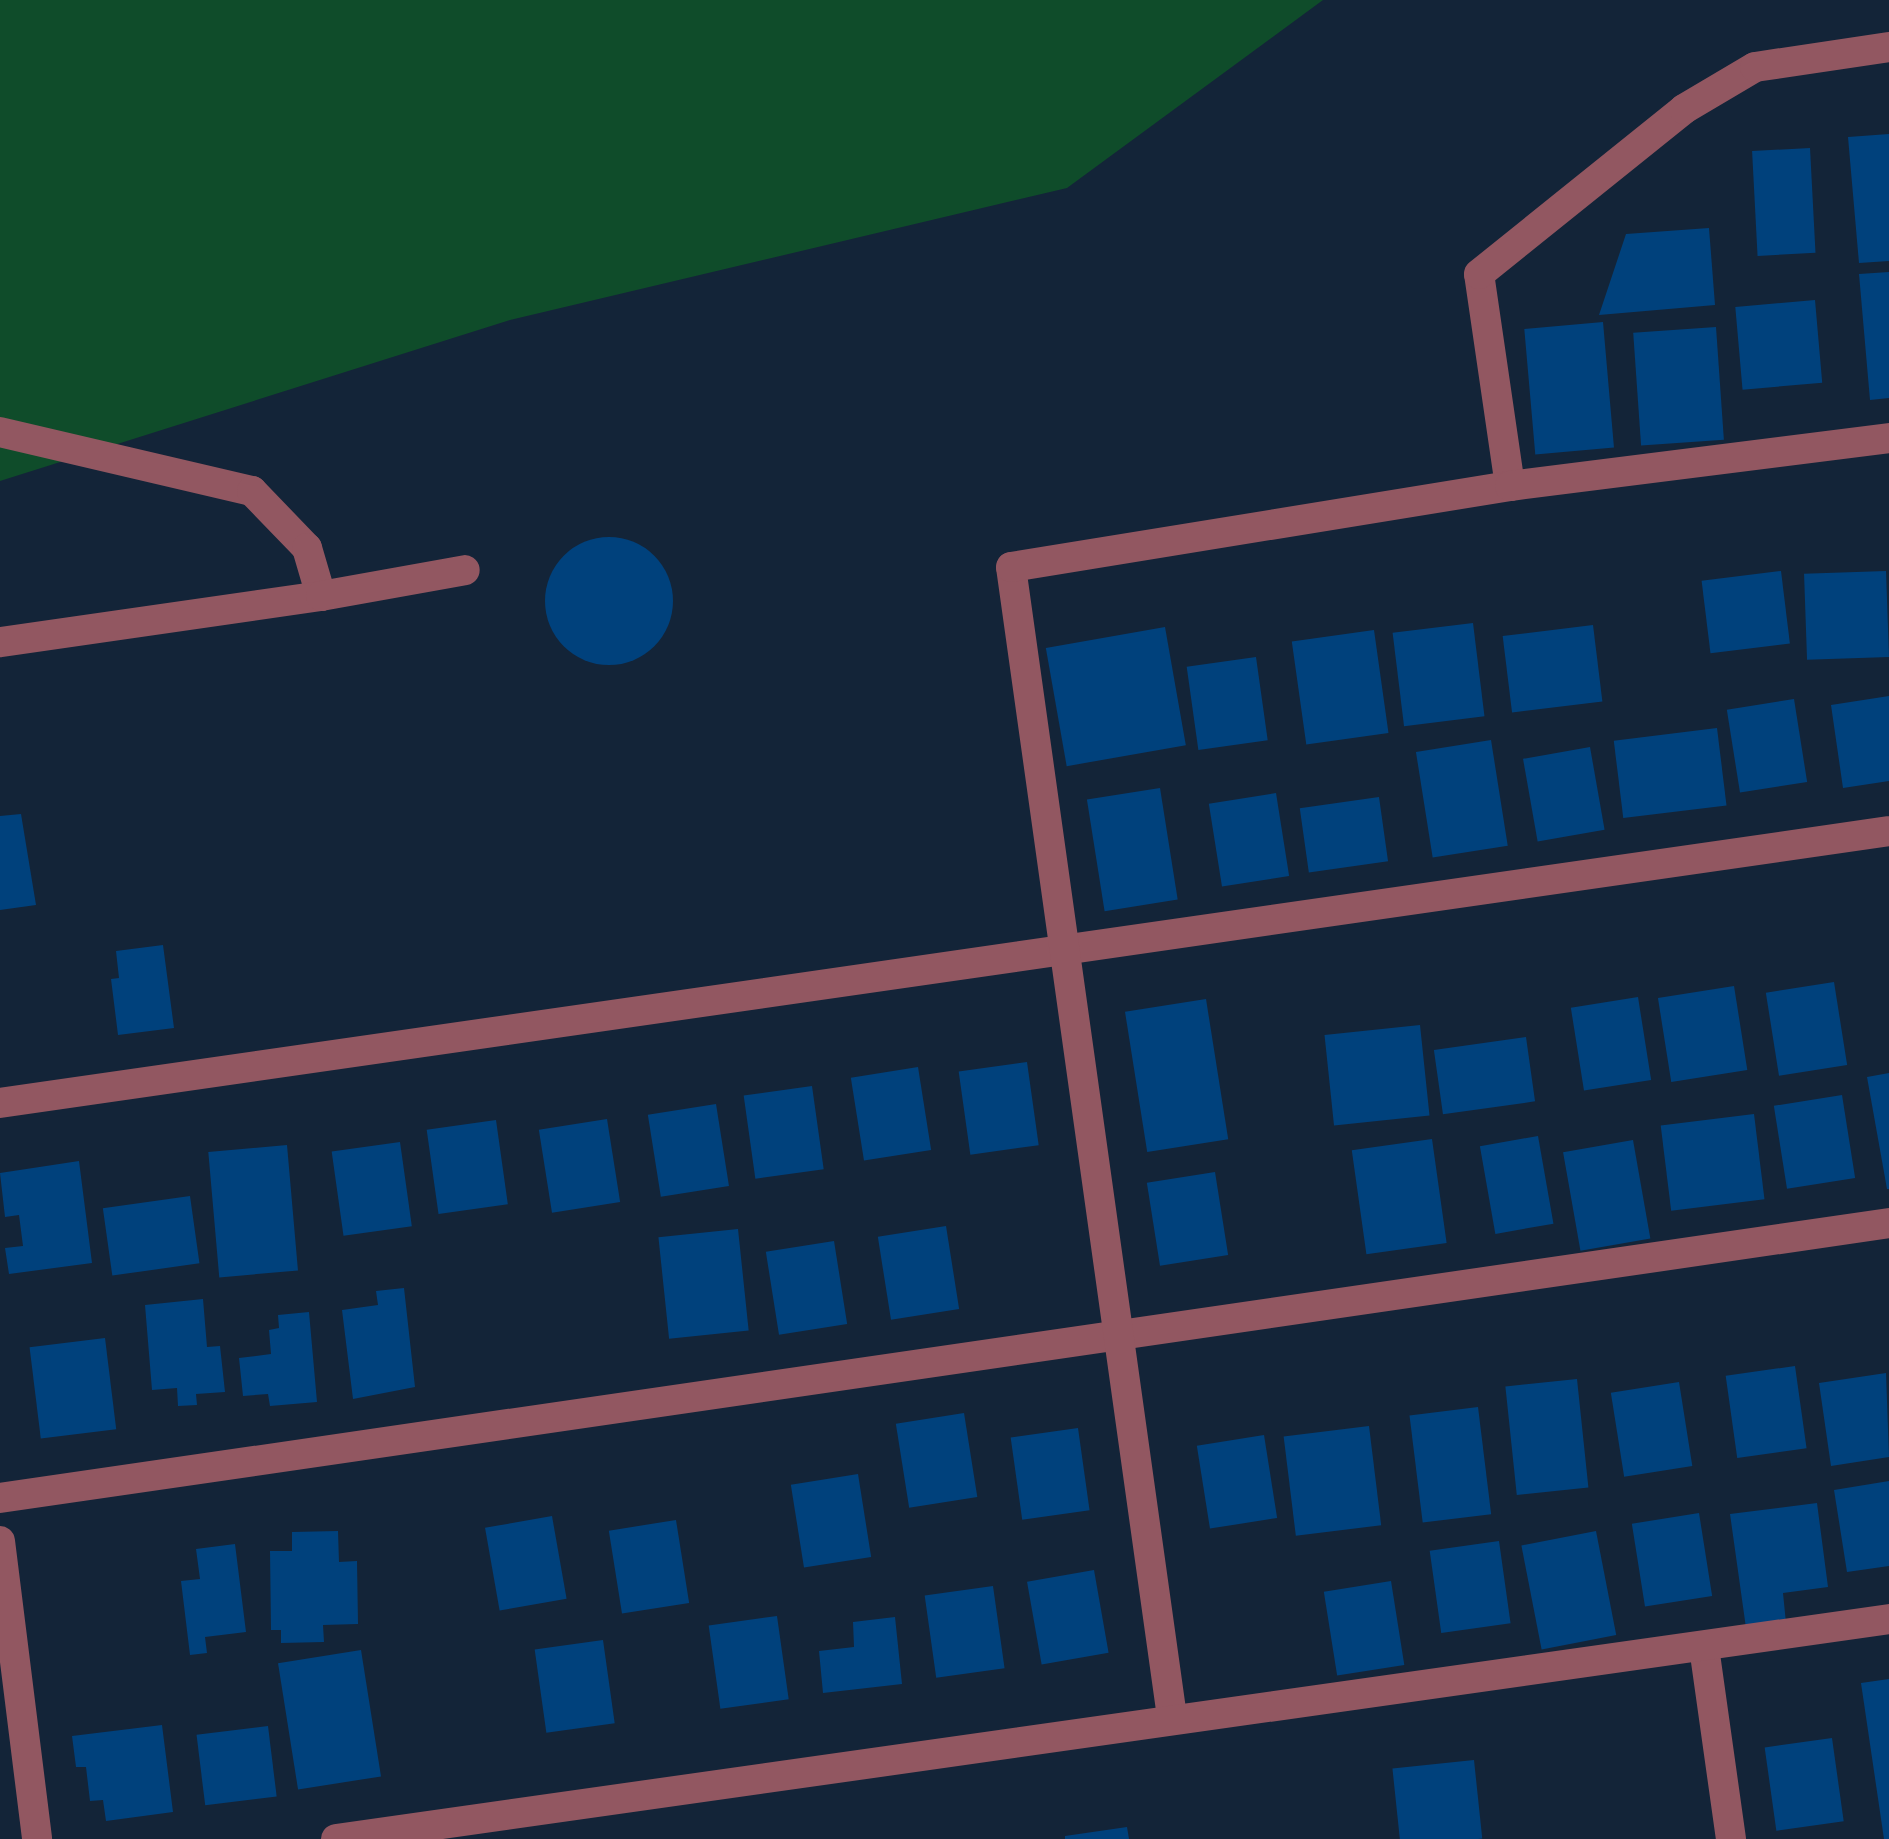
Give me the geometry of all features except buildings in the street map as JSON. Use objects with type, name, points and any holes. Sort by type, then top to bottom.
[{"type":"street","points":[[1510,486],[1479,274],[1667,121],[1755,67],[1889,47]]},
{"type":"street","points":[[0,432],[251,491],[307,548],[321,596]]},
{"type":"street","points":[[1172,1717],[1011,567],[1510,486],[1889,438]]},
{"type":"street","points":[[0,642],[321,596],[465,570]]},
{"type":"street","points":[[0,1103],[1889,831]]},
{"type":"street","points":[[0,1498],[1889,1223]]},
{"type":"street","points":[[0,1541],[37,1839]]},
{"type":"street","points":[[336,1839],[1889,1619]]},
{"type":"street","points":[[1703,1647],[1730,1839]]},
{"type":"green space","points":[[0,0],[1323,0],[1067,188],[510,320],[0,481]]}]
